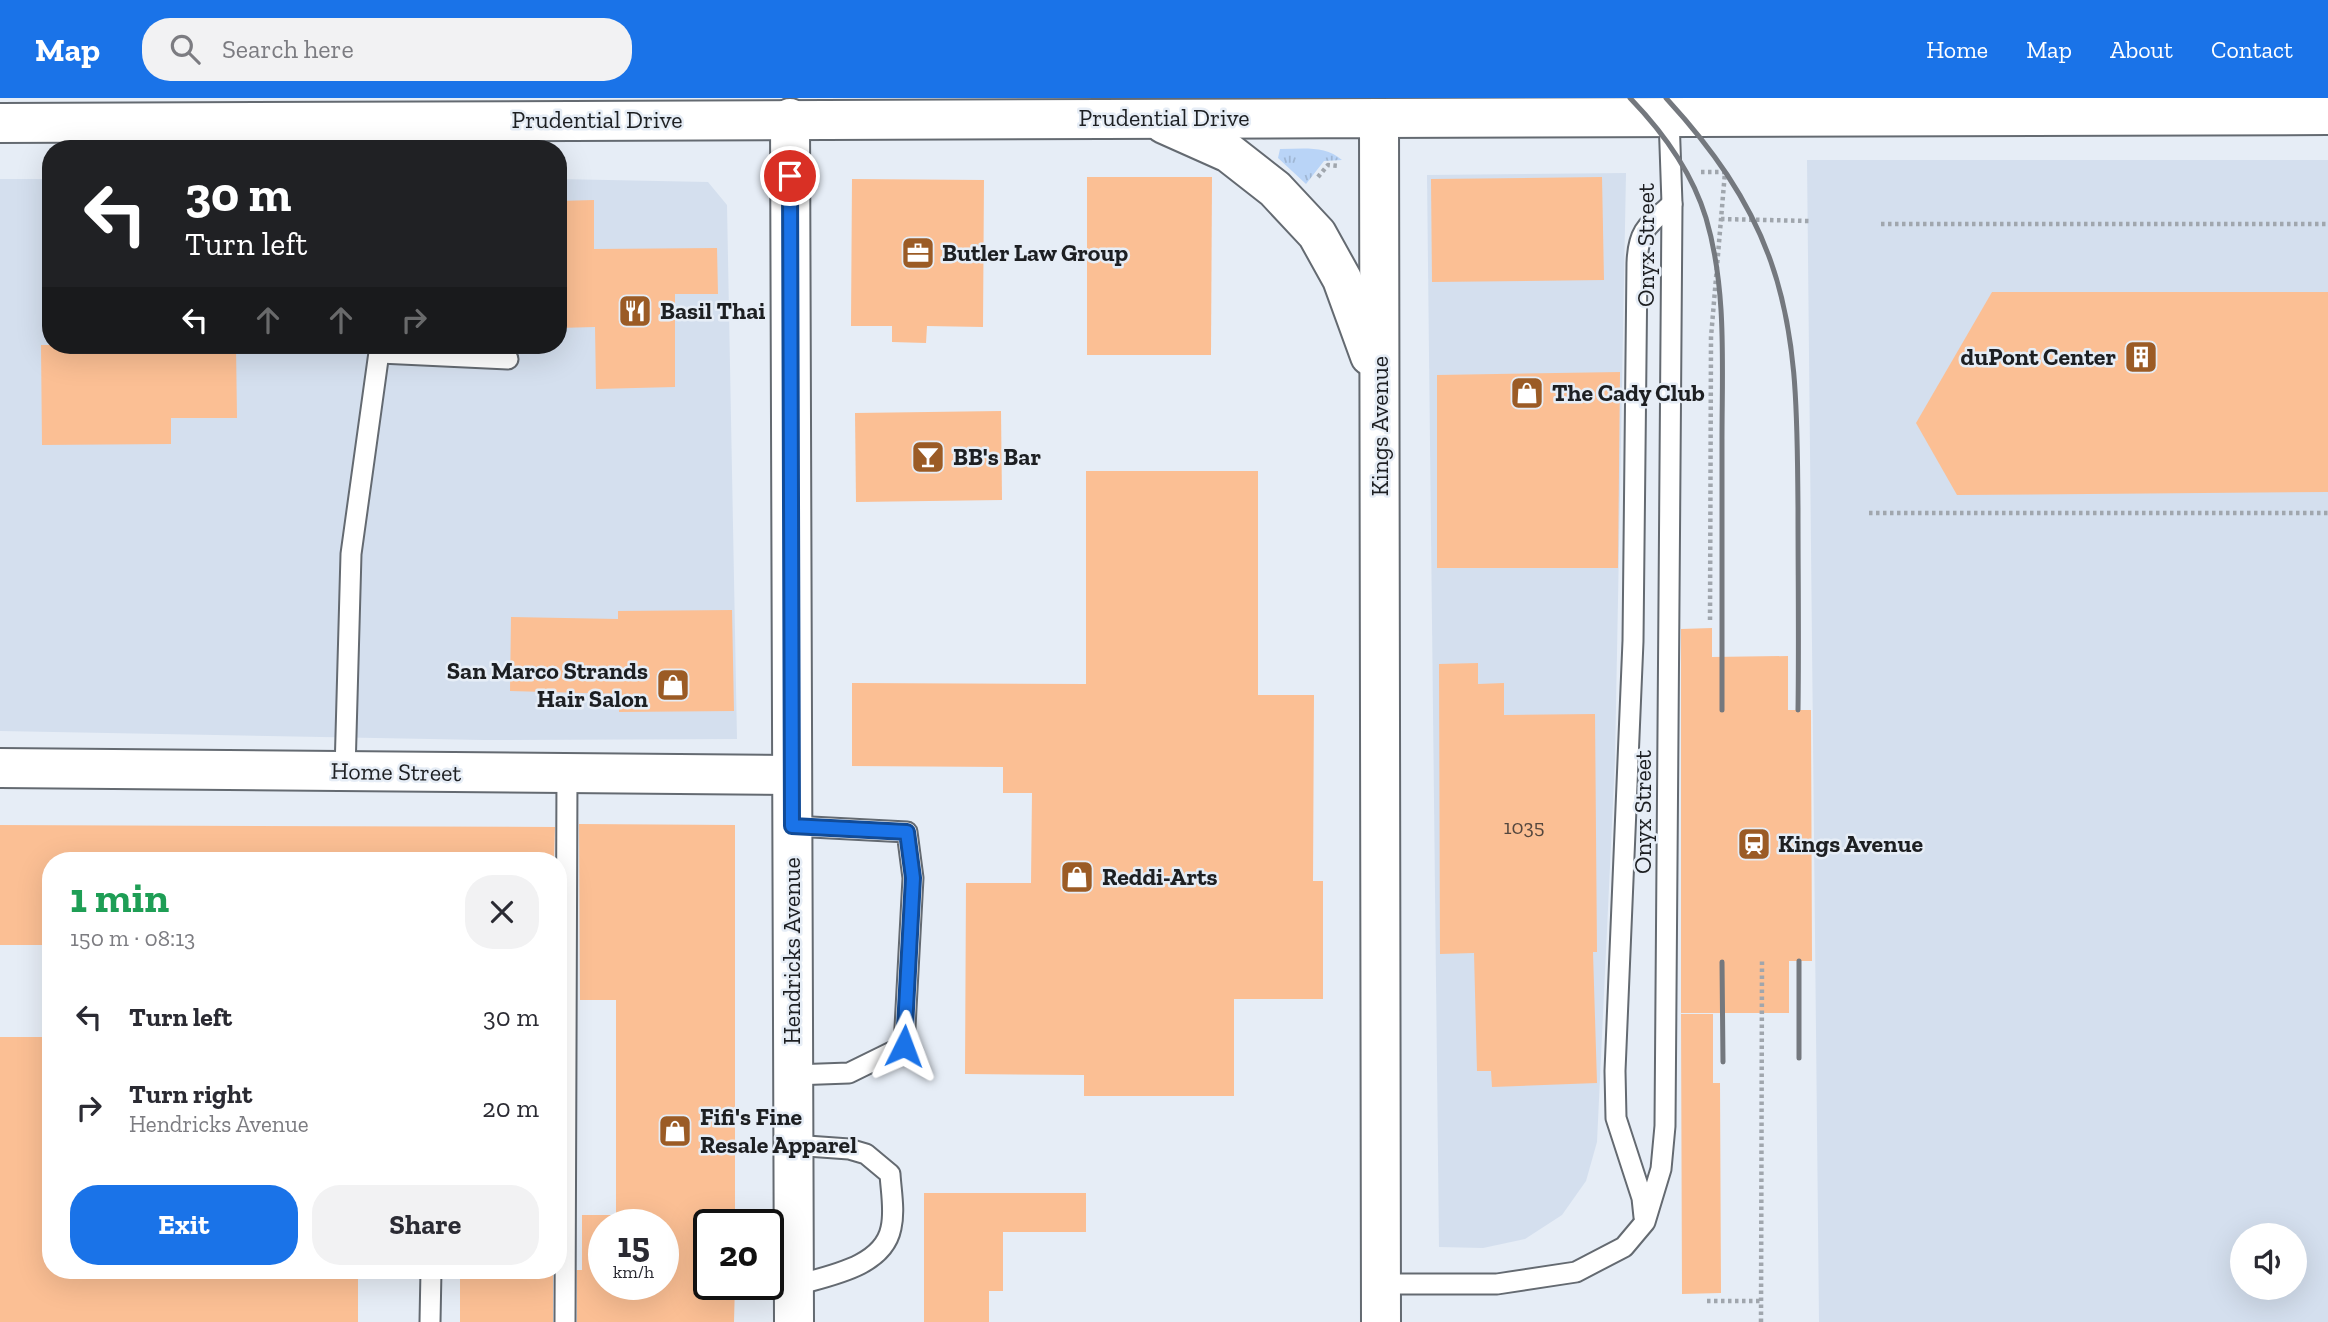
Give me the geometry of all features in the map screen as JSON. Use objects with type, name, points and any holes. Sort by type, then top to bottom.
[{"type":"main road","name":"Prudential Drive","points":[[0,123],[330,109],[790,118],[1669,117],[2091,107],[2328,115]]},
{"type":"main road","name":"Hendricks Avenue","points":[[790,118],[794,1304]]},
{"type":"main road","points":[[1153,118],[1229,153],[1275,189],[1317,234],[1342,279],[1380,382]]},
{"type":"main road","name":"Kings Avenue","points":[[1379,118],[1381,1322]]},
{"type":"main road","name":"Home Street","points":[[0,768],[792,775]]},
{"type":"lane","name":"Onyx Street","points":[[1381,1284],[1497,1284],[1576,1272],[1624,1247],[1645,1222],[1661,1169],[1665,1126],[1672,204],[1669,117]]},
{"type":"lane","points":[[1645,1222],[1642,1198],[1616,1118],[1615,1071],[1633,628],[1637,241],[1648,225],[1672,204]]},
{"type":"lane","points":[[345,771],[351,554],[379,354]]},
{"type":"lane","points":[[444,354],[508,359]]},
{"type":"lane","points":[[567,774],[567,852]]},
{"type":"lane","points":[[792,826],[907,832],[913,878],[904,1046],[849,1073],[793,1075]]},
{"type":"lane","points":[[793,1145],[849,1149],[866,1154],[890,1174],[892,1200],[891,1230],[878,1254],[848,1269],[794,1304]]},
{"type":"lane","points":[[430,1322],[431,1279]]},
{"type":"lane","points":[[565,1279],[565,1322]]},
{"type":"path","points":[[1316,180],[1328,165],[1343,166]]},
{"type":"path","points":[[1700,172],[1725,172],[1711,337],[1710,622]]},
{"type":"path","points":[[1721,219],[1810,221]]},
{"type":"path","points":[[1881,223],[2328,223]]},
{"type":"path","points":[[1869,513],[2328,513]]},
{"type":"path","points":[[1761,1322],[1762,961]]},
{"type":"path","points":[[1707,1301],[1761,1301]]},
{"type":"shaded area","points":[[1807,160],[2328,160],[2328,1322],[1819,1322]]},
{"type":"shaded area","points":[[1626,173],[1615,760],[1597,1142],[1586,1181],[1562,1215],[1525,1239],[1483,1248],[1439,1247],[1427,175]]},
{"type":"shaded area","points":[[0,179],[42,179],[42,354],[567,354],[567,179],[708,182],[727,205],[737,739],[484,740],[0,731]]},
{"type":"green space","points":[[1280,149],[1321,150],[1342,160],[1324,161],[1306,184],[1278,158]]},
{"type":"building","points":[[1087,177],[1212,177],[1211,355],[1087,355]]},
{"type":"building","points":[[1602,177],[1604,280],[1432,282],[1431,179]]},
{"type":"building","name":"Butler Law Group","points":[[852,179],[984,180],[983,327],[927,326],[926,343],[892,342],[892,326],[851,326]]},
{"type":"building","name":"Basil Thai","points":[[594,200],[594,249],[717,248],[718,294],[675,294],[675,387],[596,389],[595,327],[567,328],[567,201]]},
{"type":"building","name":"duPont Center","points":[[1992,292],[2328,292],[2328,492],[1957,495],[1916,423]]},
{"type":"building","points":[[41,345],[42,354],[236,354],[237,418],[171,418],[171,444],[42,445]]},
{"type":"building","points":[[1620,372],[1618,568],[1437,568],[1437,375]]},
{"type":"building","name":"BB's Bar","points":[[1001,411],[1002,500],[856,502],[855,413]]},
{"type":"building","points":[[1086,471],[1258,471],[1258,695],[1314,695],[1313,881],[1323,881],[1323,999],[1234,999],[1234,1096],[1084,1096],[1084,1075],[965,1074],[966,883],[1031,883],[1032,793],[1003,793],[1003,767],[852,766],[852,683],[1086,684]]},
{"type":"building","points":[[732,610],[734,711],[619,712],[619,694],[510,691],[511,617],[618,619],[618,611]]},
{"type":"building","name":"Kings Avenue","points":[[1712,628],[1712,657],[1788,656],[1788,710],[1811,710],[1812,961],[1789,961],[1789,1013],[1681,1013],[1681,629]]},
{"type":"building","points":[[1478,663],[1478,684],[1504,683],[1504,715],[1595,714],[1597,952],[1593,952],[1597,1083],[1492,1087],[1491,1071],[1477,1071],[1474,953],[1440,954],[1439,664]]},
{"type":"building","points":[[579,824],[735,825],[735,1209],[693,1209],[693,1300],[735,1300],[734,1322],[577,1322],[577,1270],[582,1270],[582,1215],[588,1215],[588,1300],[679,1300],[679,1209],[616,1209],[616,1000],[580,1000]]},
{"type":"building","points":[[0,825],[555,827],[554,852],[42,852],[42,945],[0,945]]},
{"type":"building","points":[[1681,1014],[1713,1014],[1713,1083],[1720,1083],[1721,1293],[1682,1294]]},
{"type":"building","points":[[0,1037],[42,1037],[42,1279],[358,1279],[358,1322],[0,1322]]},
{"type":"building","points":[[924,1193],[1086,1193],[1086,1232],[1003,1232],[1003,1291],[989,1291],[989,1322],[924,1322]]},
{"type":"building","points":[[460,1279],[553,1279],[553,1322],[460,1322]]},
{"type":"railway","points":[[1630,98],[1664,138],[1693,184],[1713,245],[1720,300],[1722,355],[1722,710]]},
{"type":"railway","points":[[1666,98],[1713,155],[1752,217],[1771,262],[1787,322],[1795,384],[1797,446],[1798,710]]},
{"type":"railway","points":[[1799,961],[1799,1058]]},
{"type":"railway","points":[[1722,962],[1723,1062]]},
{"type":"place","name":"Butler Law Group","points":[[918,253]]},
{"type":"place","name":"Basil Thai","points":[[635,311]]},
{"type":"place","name":"duPont Center","points":[[2141,357]]},
{"type":"place","name":"The Cady Club","points":[[1527,393]]},
{"type":"place","name":"BB's Bar","points":[[928,457]]},
{"type":"place","name":"San Marco Strands Hair Salon","points":[[673,685]]},
{"type":"place","name":"Kings Avenue","points":[[1754,844]]},
{"type":"place","name":"Reddi-Arts","points":[[1077,877]]},
{"type":"place","name":"Fifi's Fine Resale Apparel","points":[[675,1131]]},
{"type":"route","points":[[790,176],[792,826],[907,832],[913,878],[904,1046]]}]
